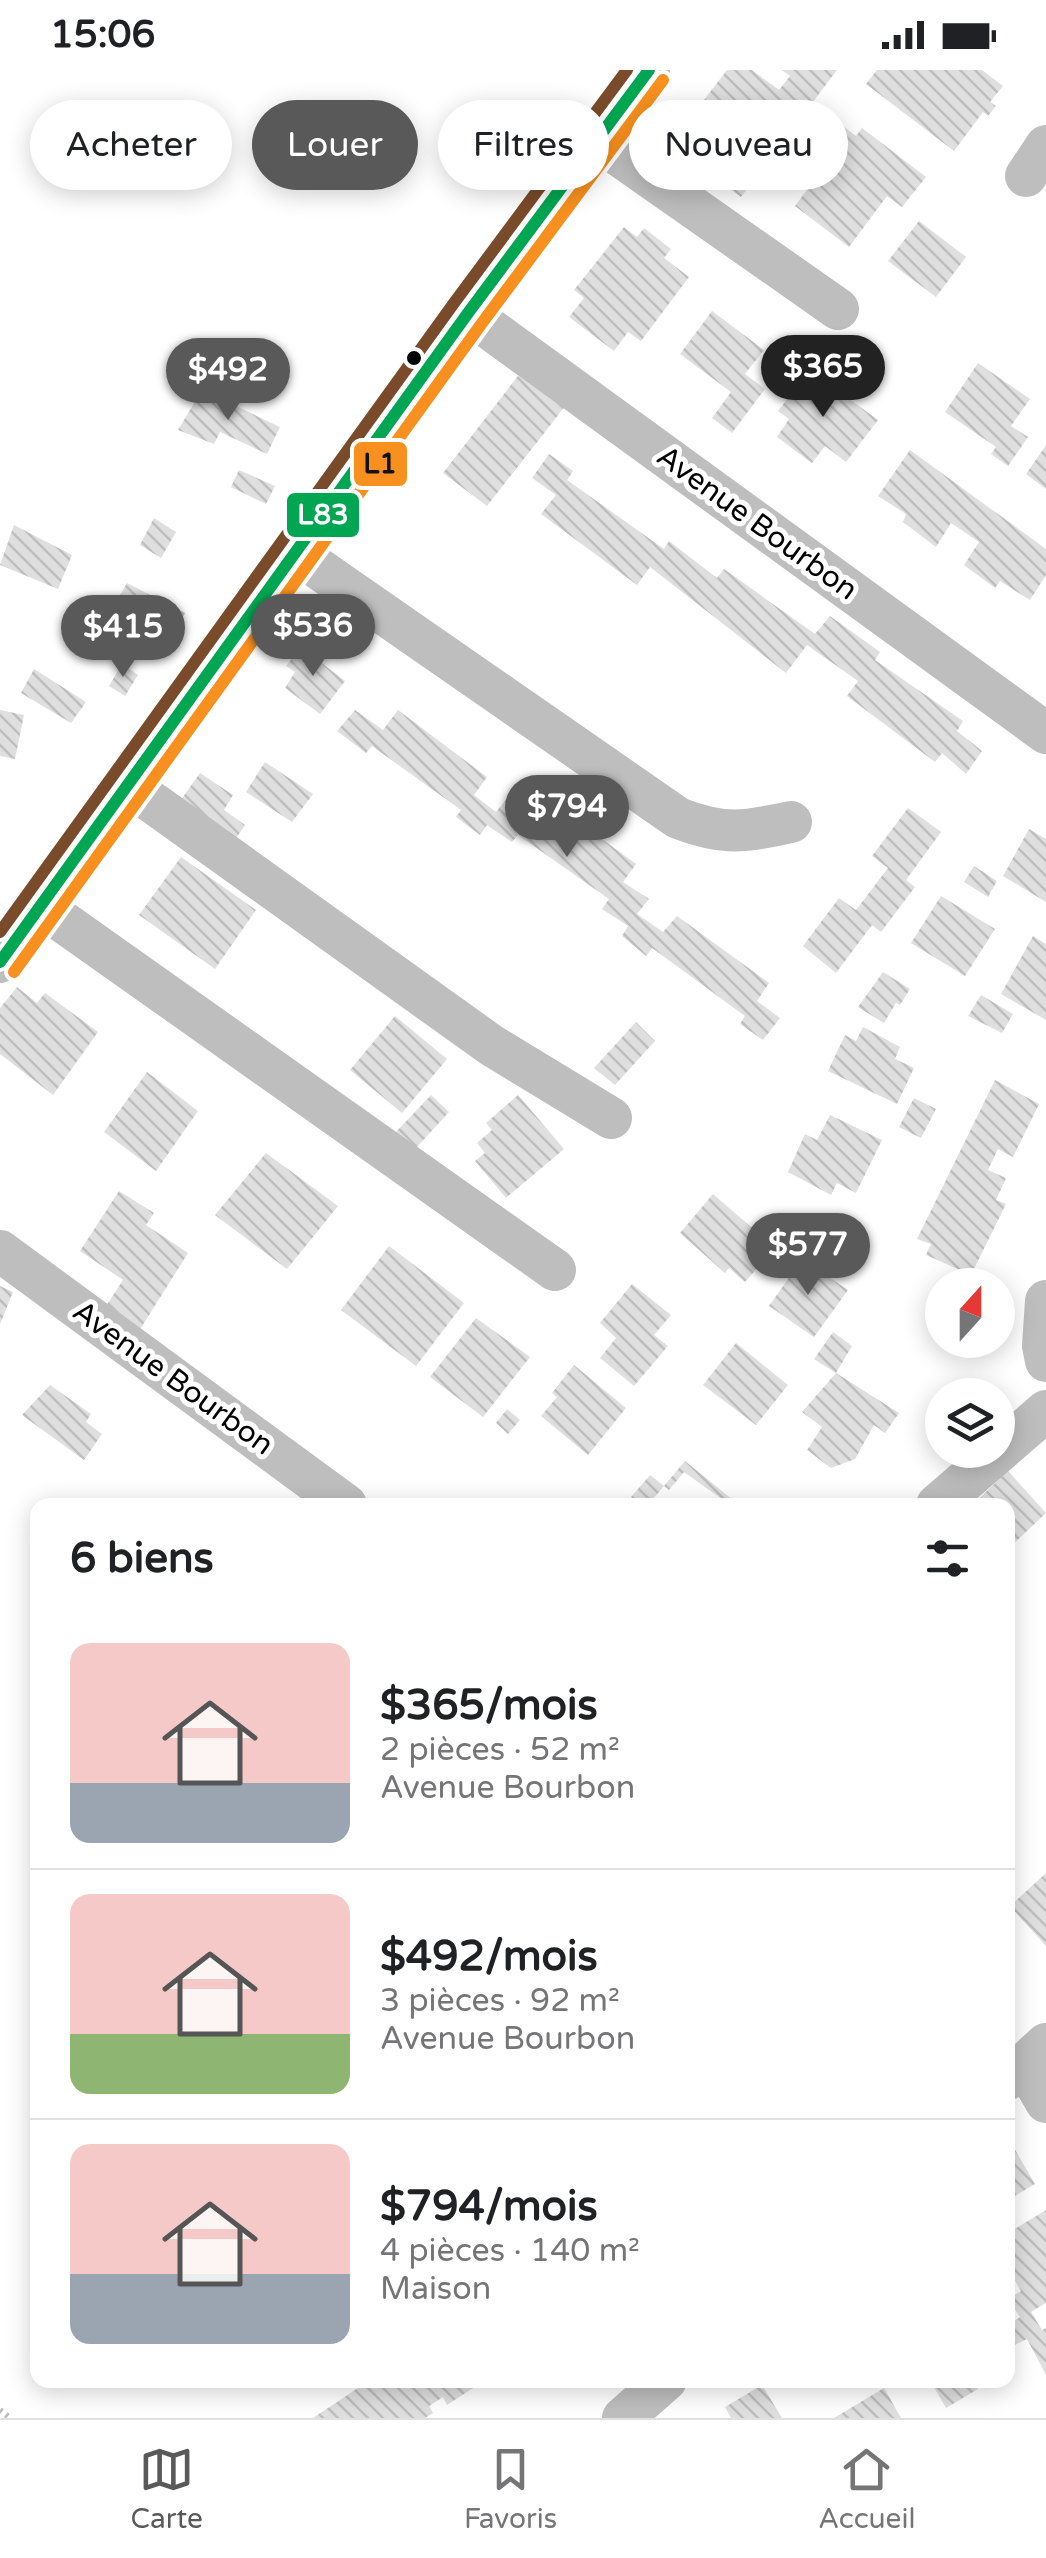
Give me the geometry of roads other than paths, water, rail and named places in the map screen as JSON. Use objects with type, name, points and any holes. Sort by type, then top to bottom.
[{"type":"street","points":[[609,125],[648,70]]},
{"type":"street","points":[[609,148],[838,309]]},
{"type":"street","points":[[0,962],[560,190]]},
{"type":"street","name":"Avenue Bourbon","points":[[468,313],[1046,733]]},
{"type":"street","points":[[296,552],[678,818],[713,831],[750,831],[792,822]]},
{"type":"street","points":[[128,785],[491,1045],[611,1118]]},
{"type":"street","points":[[42,907],[555,1270]]},
{"type":"street","name":"Avenue Bourbon","points":[[0,1250],[337,1498]]},
{"type":"street","points":[[1046,1301],[1042,1346],[1046,1362]]},
{"type":"street","points":[[945,1498],[1046,1410]]},
{"type":"street","points":[[1026,2062],[1046,2102]]},
{"type":"street","points":[[626,2417],[657,2388]]}]
